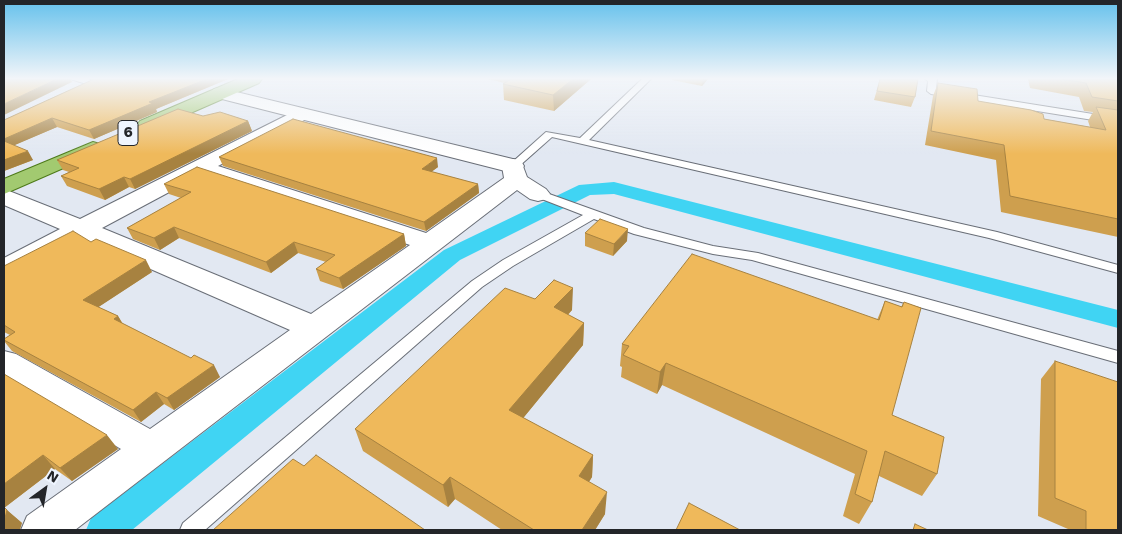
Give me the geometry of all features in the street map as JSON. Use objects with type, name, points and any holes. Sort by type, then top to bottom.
[{"type":"main road","name":"6","points":[[4,187],[192,104]]},
{"type":"street","points":[[281,104],[301,114],[514,173],[538,194]]},
{"type":"street","points":[[4,269],[301,114]]},
{"type":"street","points":[[199,167],[430,243]]},
{"type":"street","points":[[42,530],[430,243],[514,173]]},
{"type":"street","points":[[4,196],[315,328]]},
{"type":"street","points":[[4,363],[152,450]]},
{"type":"lane","points":[[581,142],[621,104]]},
{"type":"lane","points":[[1009,104],[1118,122]]},
{"type":"lane","points":[[514,173],[550,134],[982,233],[1118,269]]},
{"type":"lane","points":[[538,194],[639,230],[713,250],[753,256],[1118,357]]},
{"type":"lane","points":[[190,530],[477,284],[586,211]]},
{"type":"building","points":[[39,104],[151,104],[89,130],[52,118],[4,139],[4,120]]},
{"type":"building","points":[[935,104],[995,104],[1031,110],[1043,114],[1044,119],[1106,130],[1096,107],[1118,110],[1118,219],[1010,196],[1004,145],[931,131]]},
{"type":"building","points":[[178,109],[203,116],[220,112],[248,121],[130,179],[124,177],[99,189],[61,176],[79,168],[57,160]]},
{"type":"building","points":[[293,119],[437,158],[422,169],[478,184],[424,222],[219,157]]},
{"type":"building","points":[[4,141],[28,151],[4,160]]},
{"type":"building","points":[[197,167],[404,234],[339,278],[316,269],[335,255],[294,242],[266,262],[174,227],[154,238],[127,228],[191,192],[164,184]]},
{"type":"building","points":[[600,219],[628,229],[614,244],[585,233]]},
{"type":"building","points":[[73,231],[91,242],[96,239],[146,260],[83,300],[118,316],[114,319],[191,358],[194,355],[214,365],[167,398],[156,392],[133,410],[4,340],[15,332],[4,325],[4,266]]},
{"type":"building","points":[[692,254],[879,320],[885,301],[902,307],[904,302],[921,308],[892,415],[944,437],[937,474],[885,451],[872,502],[855,494],[867,451],[666,363],[660,372],[623,355],[629,346],[622,344]]},
{"type":"building","points":[[554,280],[573,288],[554,307],[584,323],[509,410],[593,455],[579,476],[607,492],[582,530],[534,530],[450,477],[443,485],[355,429],[505,288],[535,299]]},
{"type":"building","points":[[1055,361],[1118,382],[1118,530],[1086,530],[1086,511],[1055,498]]},
{"type":"building","points":[[4,374],[107,435],[60,468],[43,455],[4,484]]},
{"type":"building","points":[[316,455],[425,530],[213,530],[293,459],[304,466]]},
{"type":"building","points":[[689,503],[740,530],[676,530]]},
{"type":"building","points":[[4,507],[7,510],[4,520]]},
{"type":"building","points":[[915,524],[928,530],[913,530]]},
{"type":"waterway","points":[[104,530],[452,255],[586,189],[614,188],[1118,319]]}]
